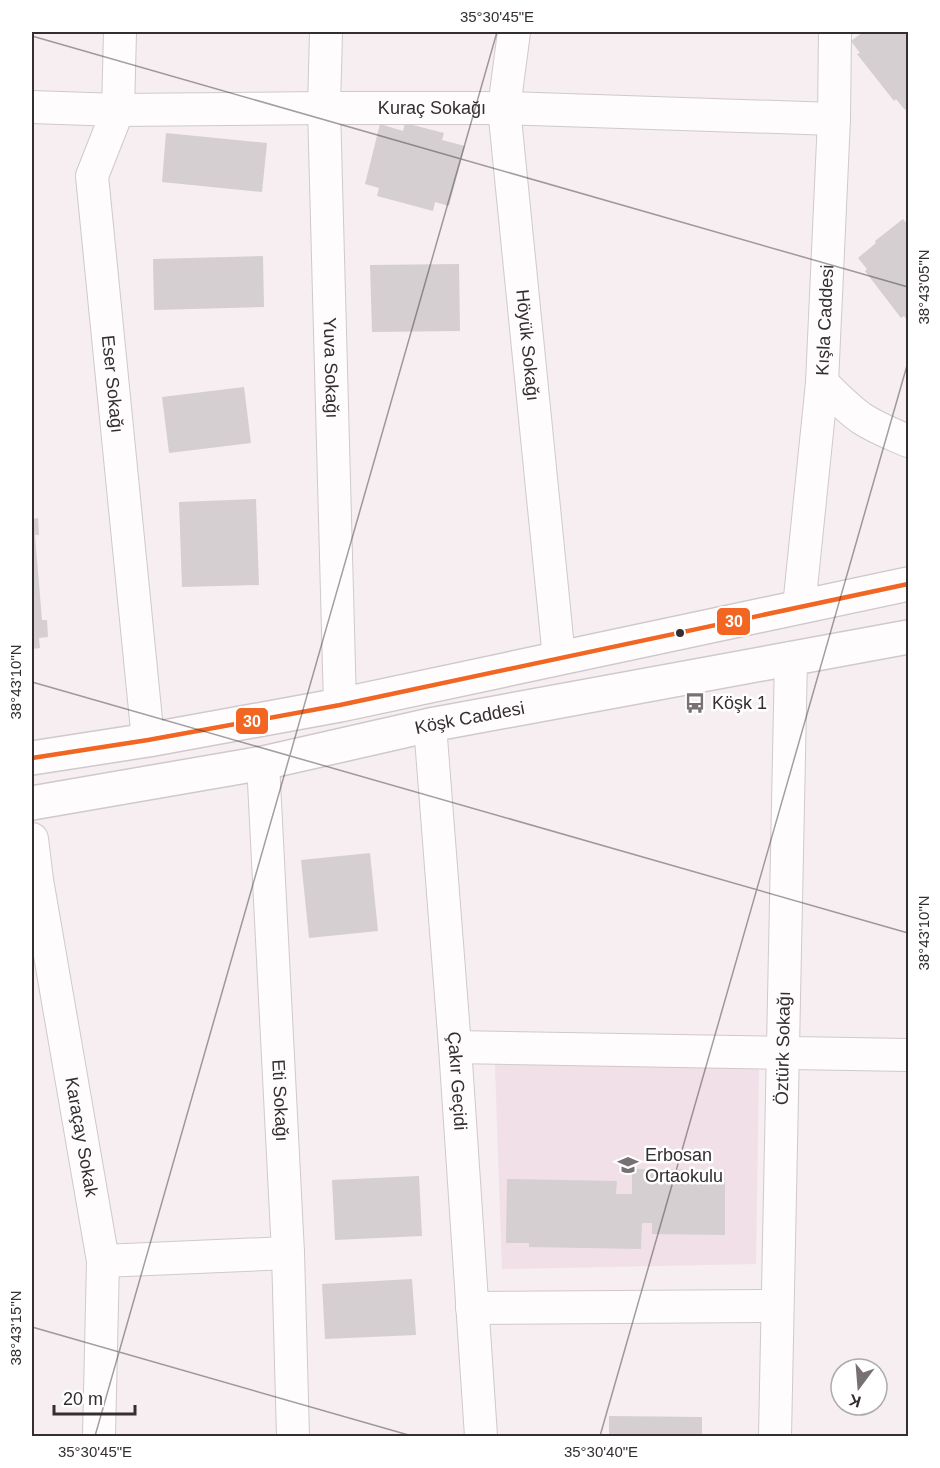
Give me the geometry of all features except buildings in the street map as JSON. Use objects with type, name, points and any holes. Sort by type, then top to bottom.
[{"type":"street","name":"Eser Sokağı","points":[[120,32],[118,110],[92,176],[148,740]]},
{"type":"street","name":"Yuva Sokağı","points":[[326,32],[324,108],[340,705]]},
{"type":"street","name":"Höyük Sokağı","points":[[514,32],[504,108],[559,658]]},
{"type":"street","name":"Kışla Caddesi","points":[[799,608],[822,383],[834,119],[835,32]]},
{"type":"street","name":"Kuraç Sokağı","points":[[32,107],[118,110],[504,108],[834,119]]},
{"type":"street","points":[[822,383],[862,418],[885,432],[909,441]]},
{"type":"street","points":[[32,758],[148,740],[340,705],[909,584]]},
{"type":"street","name":"Köşk Caddesi","points":[[32,803],[263,764],[430,725],[909,636]]},
{"type":"street","name":"Öztürk Sokağı","points":[[775,1437],[791,658]]},
{"type":"street","name":"Çakır Geçidi","points":[[430,725],[455,1047],[481,1437]]},
{"type":"street","name":"Eti Sokağı","points":[[263,764],[288,1253],[293,1437]]},
{"type":"street","name":"Karaçay Sokak","points":[[32,839],[34,880],[103,1261],[99,1437]]},
{"type":"street","points":[[455,1047],[909,1055]]},
{"type":"street","points":[[103,1261],[288,1253]]},
{"type":"street","points":[[472,1308],[777,1306]]},
{"type":"shaded area","name":"Erbosan Ortaokulu","points":[[759,1062],[756,1264],[502,1269],[495,1065]]},
{"type":"transit line","name":"30","points":[[32,758],[148,740],[340,705],[908,584]]},
{"type":"place","name":"Köşk 1","points":[[695,703]]},
{"type":"place","name":"Erbosan Ortaokulu","points":[[628,1165]]}]
